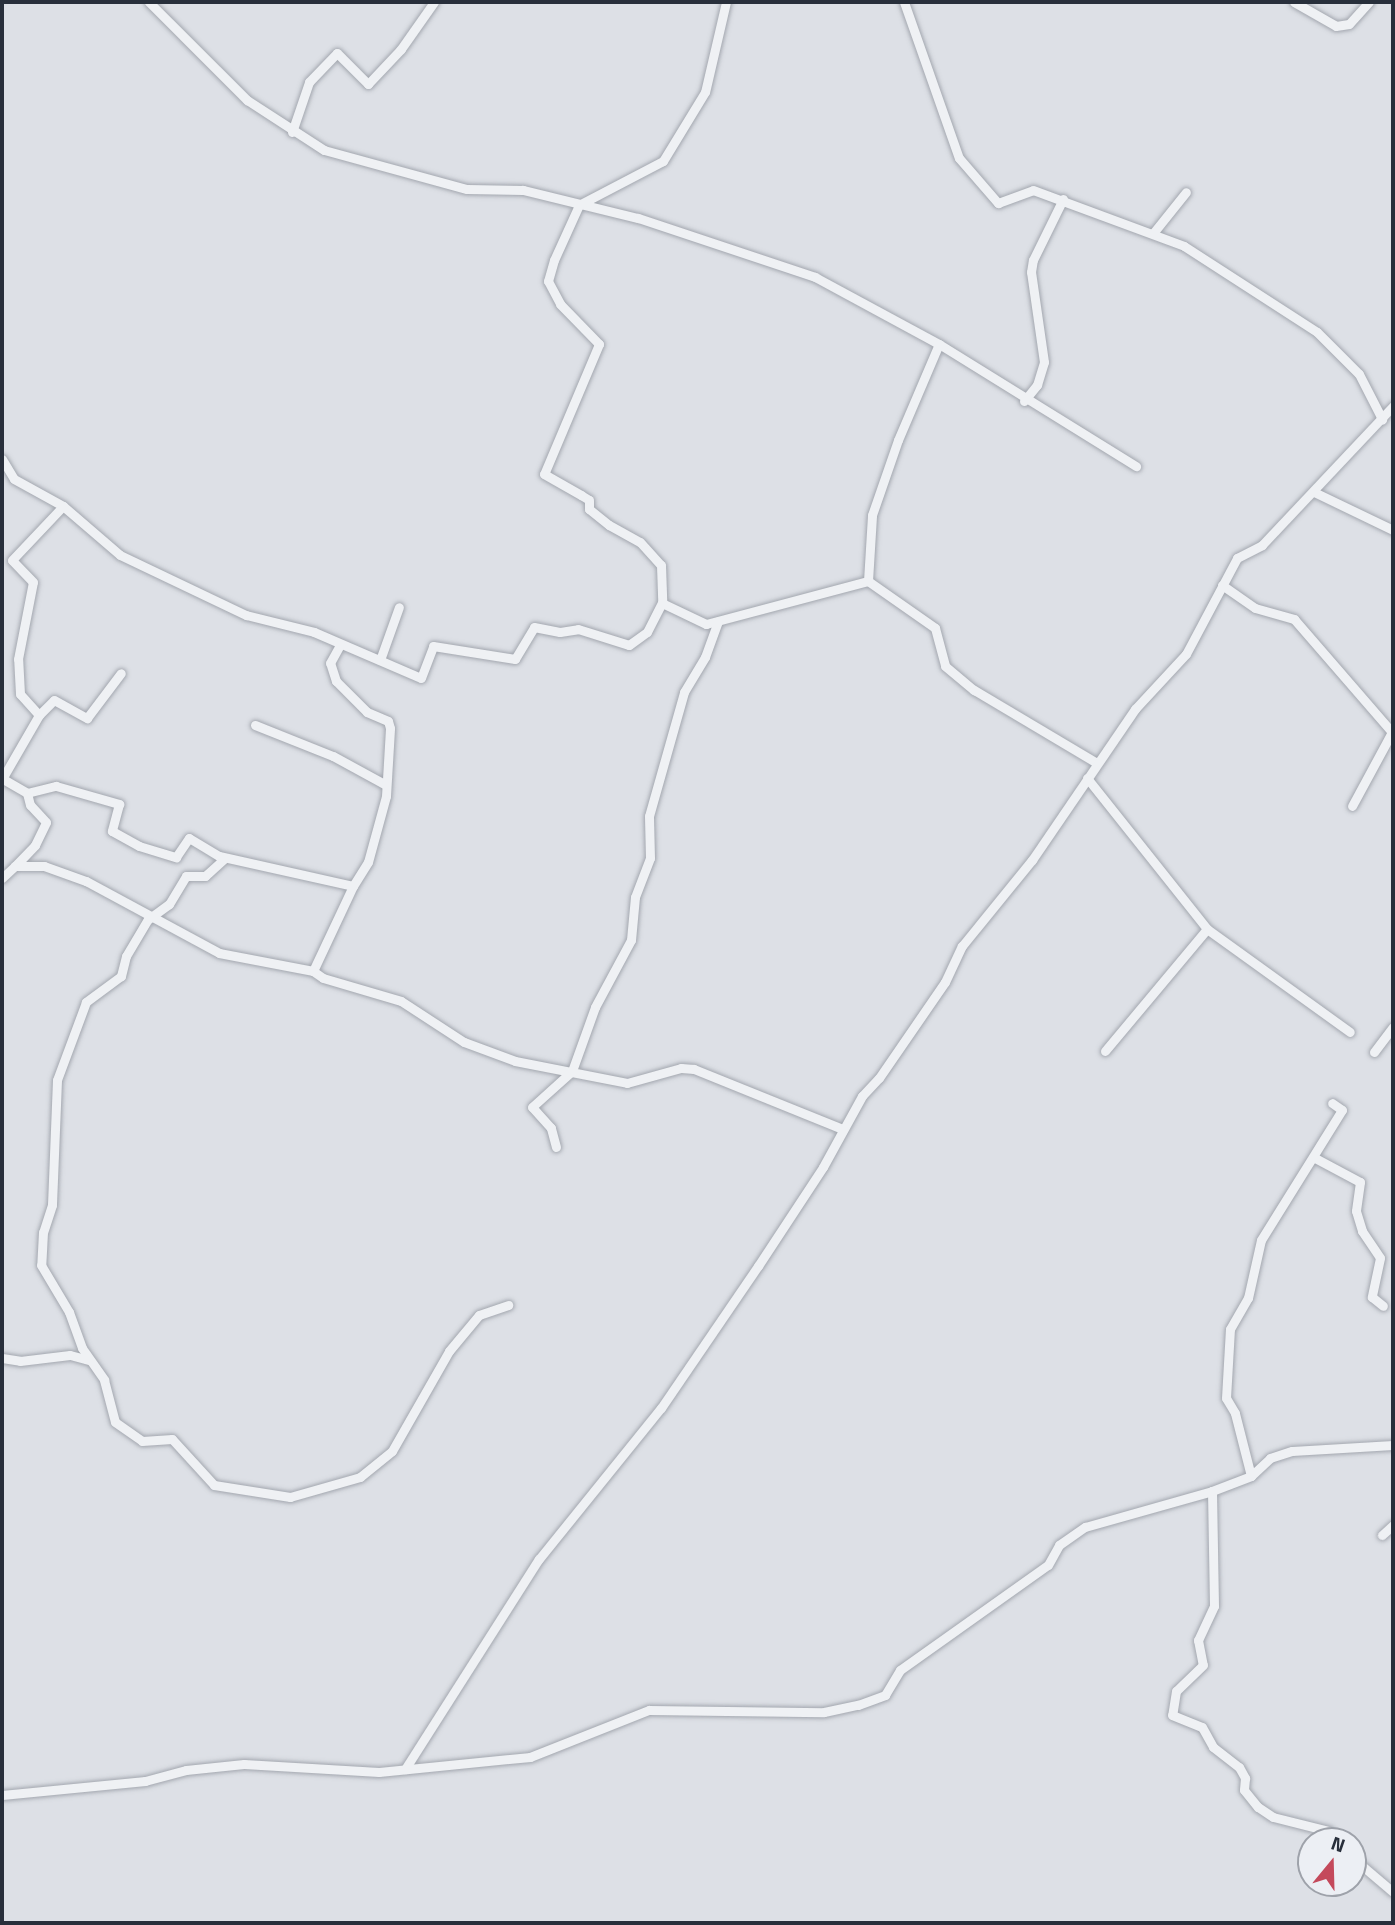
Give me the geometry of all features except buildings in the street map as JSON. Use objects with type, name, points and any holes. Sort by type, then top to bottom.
[{"type":"street","points":[[149,2],[247,100],[292,132],[324,150],[467,189],[523,190],[638,218],[814,277],[939,344],[1024,401],[1101,441],[1136,466]]},
{"type":"street","points":[[292,132],[309,82],[337,53],[368,84],[401,50],[434,2]]},
{"type":"street","points":[[2,459],[14,479],[64,506],[120,555],[246,615],[314,632],[421,678],[433,646],[515,659],[534,627],[560,632],[578,629],[629,645],[647,632],[662,603],[662,565],[640,542],[589,509],[589,500],[544,474],[600,344],[560,304],[548,281],[579,205],[663,161],[705,92],[726,2]]},
{"type":"street","points":[[904,2],[959,158],[998,203],[1033,190],[1063,199],[1116,224],[1154,232],[1184,246],[1317,332],[1359,374],[1382,419]]},
{"type":"street","points":[[1294,2],[1336,26],[1349,24],[1369,2]]},
{"type":"street","points":[[1154,232],[1186,192]]},
{"type":"street","points":[[1024,401],[1037,385],[1044,362],[1033,260],[1063,199]]},
{"type":"street","points":[[868,581],[872,515],[898,440],[939,344]]},
{"type":"street","points":[[405,1769],[539,1559],[661,1408],[758,1266],[823,1167],[840,1128],[945,982],[962,946],[1032,860],[1135,709],[1186,654],[1237,558],[1262,545],[1393,406]]},
{"type":"street","points":[[1314,492],[1393,530]]},
{"type":"street","points":[[39,715],[20,694],[18,659],[33,582],[7,559],[64,506]]},
{"type":"street","points":[[662,603],[706,624],[868,581],[935,628],[945,666],[974,690],[1097,763]]},
{"type":"street","points":[[1222,585],[1255,608],[1294,620],[1393,733],[1352,806]]},
{"type":"street","points":[[380,660],[398,607]]},
{"type":"street","points":[[556,1147],[551,1128],[533,1107],[572,1072],[595,1007],[631,940],[635,897],[650,858],[649,816],[684,692],[705,657],[718,621]]},
{"type":"street","points":[[313,971],[352,886],[368,862],[386,785],[388,720],[367,712],[336,681],[330,663],[340,645]]},
{"type":"street","points":[[121,673],[87,718],[59,699],[39,715],[2,779],[27,793],[56,786],[88,792],[119,804],[112,831],[139,846],[176,857],[189,838],[225,858],[352,886]]},
{"type":"street","points":[[255,725],[333,756],[386,785]]},
{"type":"street","points":[[1087,778],[1207,929],[1350,1032]]},
{"type":"street","points":[[2,878],[36,845],[46,822],[30,805],[27,793]]},
{"type":"street","points":[[225,858],[205,876],[186,876],[169,904],[148,919],[126,956],[121,976],[86,1002],[57,1080],[52,1205],[43,1232],[41,1265],[69,1312],[89,1360],[104,1380],[111,1413],[124,1431],[142,1441],[172,1439],[214,1485],[290,1497],[360,1477],[391,1451],[449,1351],[478,1315],[508,1305]]},
{"type":"street","points":[[15,866],[44,866],[86,881],[148,919],[219,953],[313,971],[323,978],[401,1001],[464,1042],[493,1054],[627,1083],[681,1068],[694,1069],[840,1128]]},
{"type":"street","points":[[1105,1051],[1207,929]]},
{"type":"street","points":[[1374,1052],[1393,1027]]},
{"type":"street","points":[[1251,1476],[1235,1413],[1226,1398],[1230,1329],[1248,1298],[1262,1240],[1315,1158],[1342,1110],[1332,1103]]},
{"type":"street","points":[[1315,1158],[1360,1182],[1356,1212],[1362,1231],[1380,1258],[1371,1297],[1383,1306]]},
{"type":"street","points":[[2,1358],[20,1361],[70,1355],[89,1360]]},
{"type":"street","points":[[2,1795],[145,1781],[187,1770],[244,1764],[325,1766],[352,1772],[530,1757],[649,1710],[824,1712],[885,1695],[900,1670],[1048,1565],[1059,1545],[1085,1527],[1212,1491],[1251,1476],[1270,1458],[1292,1451],[1393,1445]]},
{"type":"street","points":[[1212,1491],[1214,1606],[1198,1640],[1203,1665],[1176,1691],[1172,1715],[1202,1727],[1213,1747],[1238,1767],[1245,1778],[1244,1790],[1258,1807],[1273,1816],[1314,1827]]},
{"type":"street","points":[[1382,1535],[1393,1525]]},
{"type":"street","points":[[1367,1870],[1393,1892]]}]
